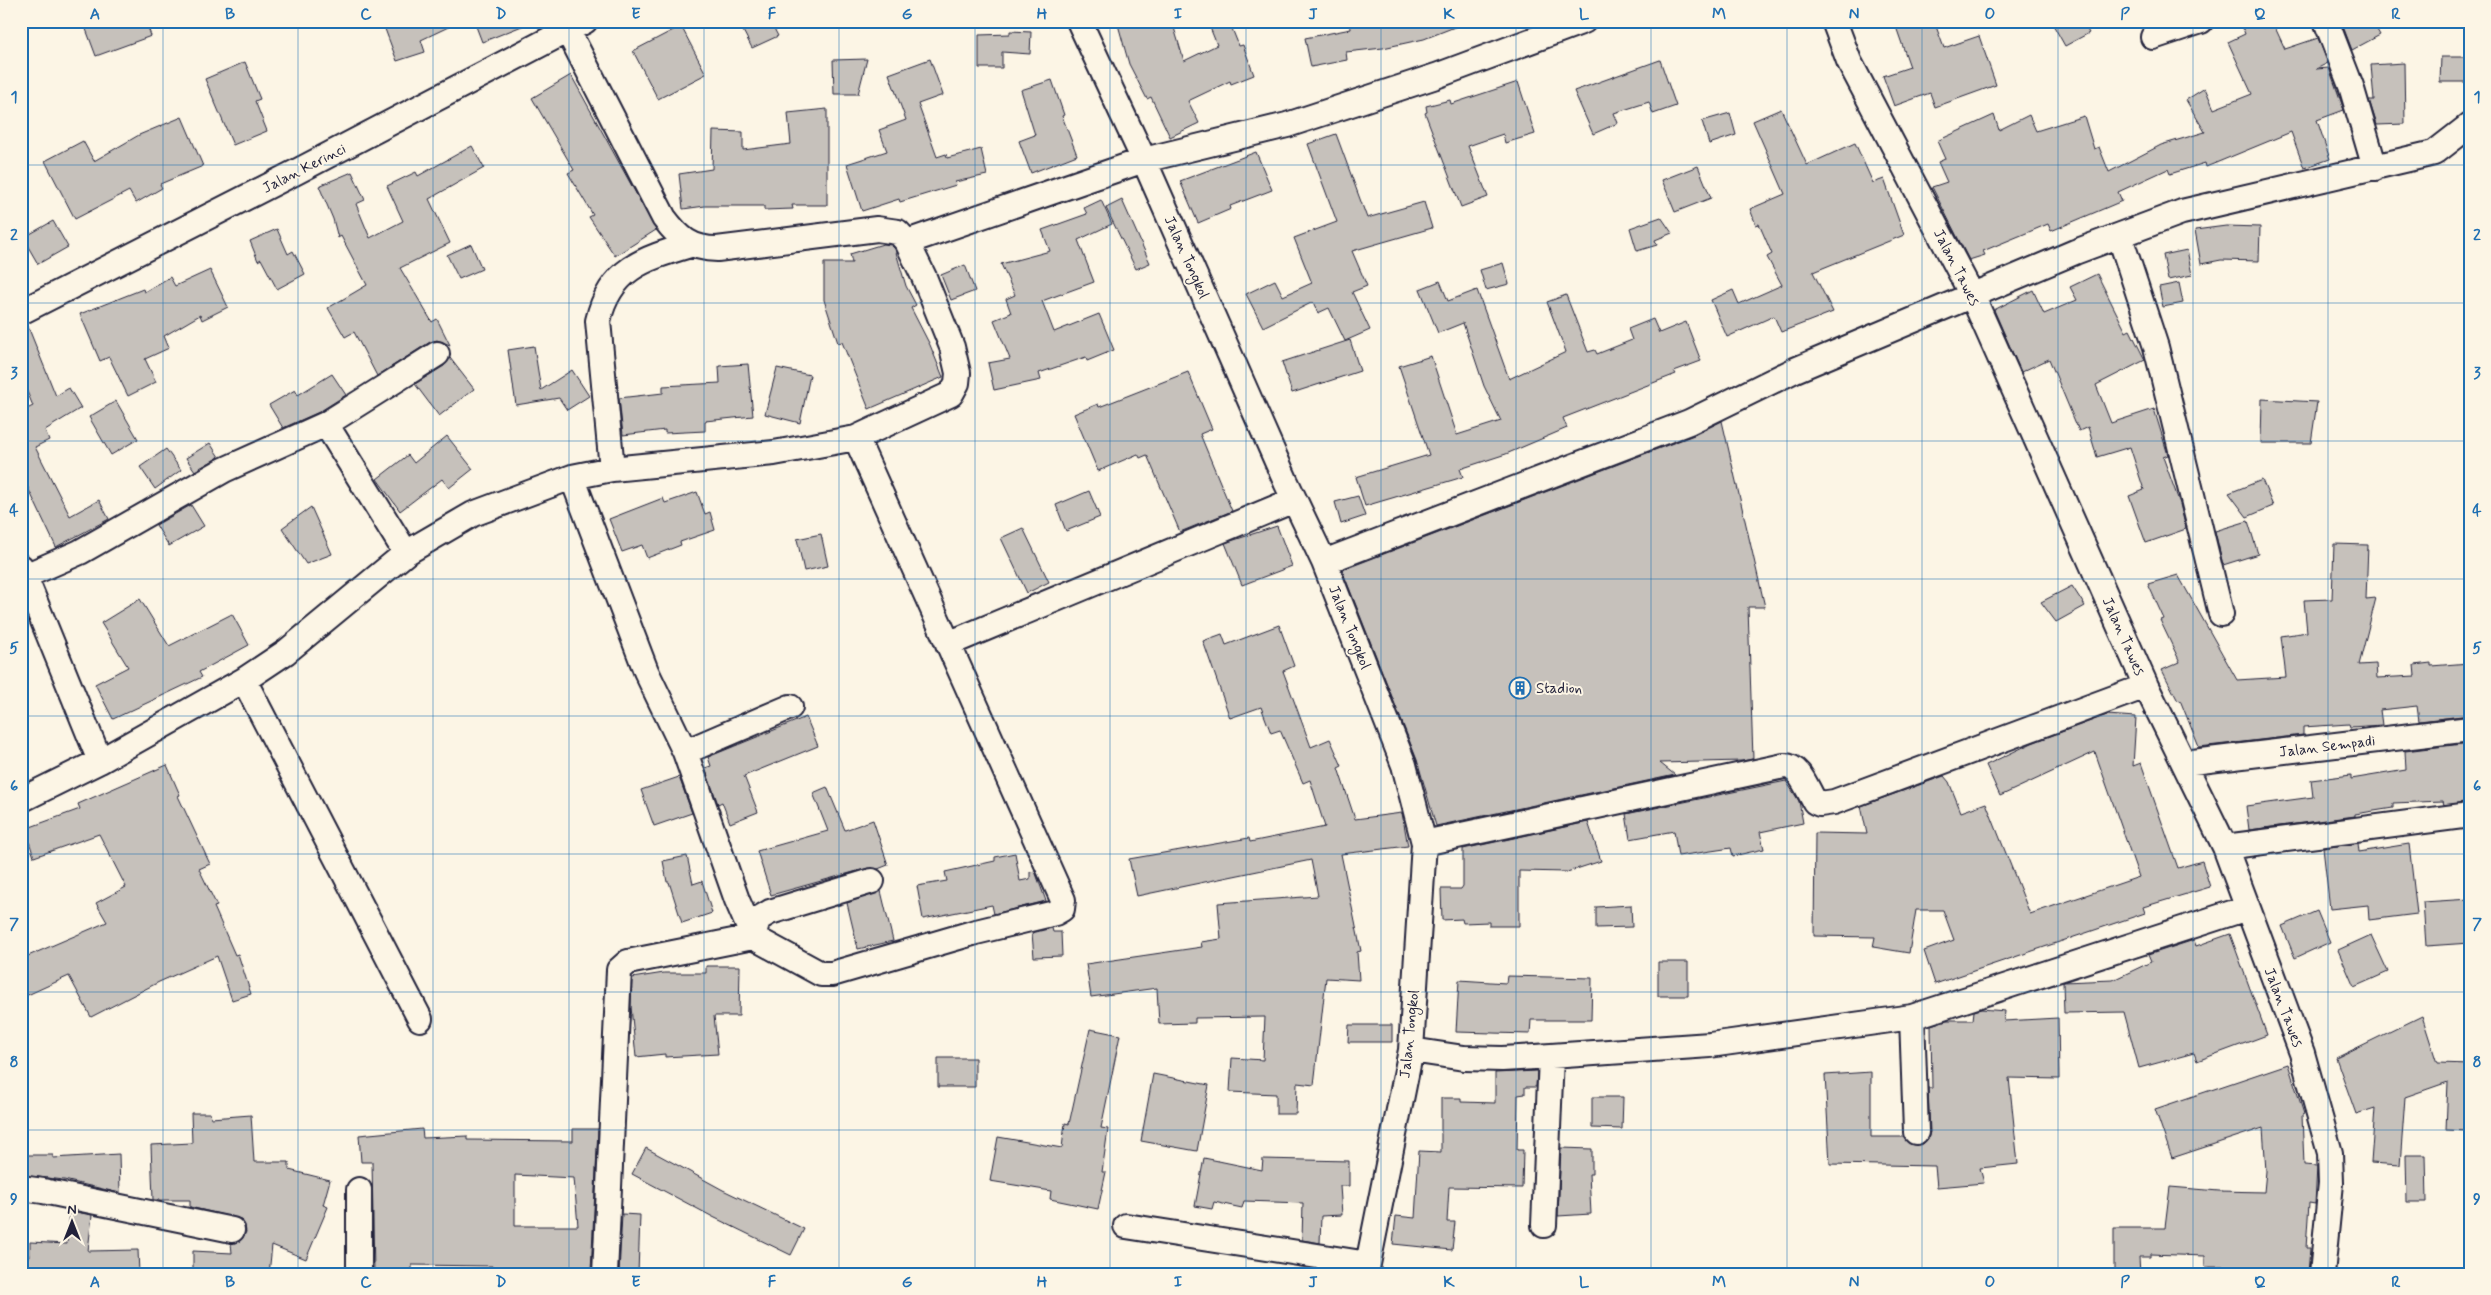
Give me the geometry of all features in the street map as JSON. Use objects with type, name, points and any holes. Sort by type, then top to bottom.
[{"type":"street","name":"Jalan Tongkol","points":[[1079,21],[1144,160],[1294,500],[1324,562],[1404,765],[1424,844],[1411,1050],[1367,1269]]},
{"type":"street","points":[[907,242],[1144,160],[1287,125],[1436,76],[1584,21]]},
{"type":"street","name":"Jalan Tawes","points":[[1834,21],[1849,61],[1972,294],[2146,686],[2225,847],[2302,1053],[2330,1153],[2332,1183],[2322,1274]]},
{"type":"street","points":[[2153,37],[2201,21]]},
{"type":"street","points":[[2326,21],[2351,86],[2375,168]]},
{"type":"street","points":[[21,800],[100,761],[244,680],[286,652],[406,553],[473,514],[572,476],[612,468],[774,453],[856,438],[951,394],[957,383],[958,373],[952,347],[924,277],[907,242],[898,232],[877,229],[717,249],[703,249],[690,245],[676,233],[664,218],[576,25]]},
{"type":"street","name":"Jalan Kerinci","points":[[21,312],[296,172],[576,25]]},
{"type":"street","points":[[1324,562],[1689,422],[1795,370],[2075,252],[2120,237],[2182,212],[2434,153],[2470,125]]},
{"type":"street","points":[[2120,237],[2156,347],[2221,614]]},
{"type":"street","points":[[612,468],[598,321],[603,300],[613,283],[626,273],[656,255],[690,245]]},
{"type":"street","points":[[100,761],[23,572],[80,552],[224,470],[326,424],[438,354]]},
{"type":"street","points":[[326,424],[406,553]]},
{"type":"street","points":[[572,476],[646,671],[685,752],[737,900],[753,937],[822,974],[832,974],[976,932],[1055,914],[1062,909],[1063,900],[856,438]]},
{"type":"street","points":[[948,644],[1294,500]]},
{"type":"street","points":[[244,680],[420,1019]]},
{"type":"street","points":[[1424,844],[1788,766],[1797,771],[1815,802],[1820,804],[1834,802],[2146,686]]},
{"type":"street","points":[[685,752],[790,707]]},
{"type":"street","name":"Jalan Sempadi","points":[[2184,763],[2470,729]]},
{"type":"street","points":[[2225,847],[2470,815]]},
{"type":"street","points":[[753,937],[758,919],[770,912],[872,881]]},
{"type":"street","points":[[1411,1050],[1464,1058],[1502,1059],[1551,1056],[1710,1045],[1912,1017],[2247,908]]},
{"type":"street","points":[[605,1274],[619,970],[628,962],[753,937]]},
{"type":"street","points":[[1912,1017],[1916,1132]]},
{"type":"street","points":[[1544,1225],[1551,1056]]},
{"type":"street","points":[[21,1188],[232,1230]]},
{"type":"street","points":[[359,1190],[359,1274]]},
{"type":"street","points":[[1126,1226],[1367,1269]]},
{"type":"building","points":[[83,21],[146,21],[151,36],[96,56]]},
{"type":"building","points":[[382,21],[461,21],[421,40],[425,52],[397,61]]},
{"type":"building","points":[[474,21],[532,21],[532,22],[482,42]]},
{"type":"building","points":[[738,21],[770,21],[778,36],[752,48]]},
{"type":"building","points":[[1117,21],[1172,21],[1184,61],[1217,45],[1209,25],[1229,21],[1239,46],[1243,45],[1254,75],[1231,84],[1230,81],[1188,101],[1199,123],[1170,137],[1151,97],[1147,99],[1129,64]]},
{"type":"building","points":[[1350,21],[1465,21],[1465,23],[1424,39],[1383,48],[1346,52],[1347,60],[1311,67],[1305,38],[1351,29]]},
{"type":"building","points":[[1894,21],[1934,21],[1944,48],[1979,36],[1996,85],[1935,107],[1930,93],[1894,106],[1883,76],[1910,67]]},
{"type":"building","points":[[2051,21],[2082,21],[2089,33],[2065,46]]},
{"type":"building","points":[[2240,21],[2272,21],[2285,49],[2318,38],[2328,63],[2316,69],[2329,68],[2344,110],[2317,120],[2330,159],[2304,168],[2291,132],[2206,167],[2205,163],[2170,174],[2168,169],[2118,192],[2122,201],[2051,231],[2048,224],[1983,251],[1985,255],[1969,260],[1932,187],[1947,182],[1938,162],[1945,159],[1937,141],[1994,115],[1999,130],[2029,115],[2036,131],[2084,116],[2094,149],[2099,147],[2109,172],[2161,145],[2205,132],[2186,100],[2205,88],[2214,109],[2252,94],[2228,42],[2245,34]]},
{"type":"building","points":[[2341,21],[2372,21],[2380,35],[2352,50]]},
{"type":"building","points":[[681,26],[706,74],[658,99],[633,51]]},
{"type":"building","points":[[1010,31],[1031,32],[1030,54],[1002,52],[1002,68],[979,68],[979,35],[1010,34]]},
{"type":"building","points":[[2441,57],[2470,57],[2470,82],[2440,82]]},
{"type":"building","points":[[867,59],[858,94],[834,94],[833,60]]},
{"type":"building","points":[[930,59],[943,95],[918,104],[937,157],[946,154],[947,158],[981,149],[987,175],[955,182],[956,185],[900,202],[899,199],[862,211],[847,164],[887,151],[879,130],[906,120],[889,74]]},
{"type":"building","points":[[1660,60],[1676,106],[1653,114],[1649,102],[1614,113],[1618,123],[1593,134],[1574,91]]},
{"type":"building","points":[[245,62],[260,99],[255,101],[267,131],[233,145],[205,79]]},
{"type":"building","points":[[2404,63],[2405,124],[2377,125],[2369,100],[2374,100],[2371,65]]},
{"type":"building","points":[[571,75],[656,230],[615,256],[589,217],[593,215],[568,173],[574,170],[532,98]]},
{"type":"building","points":[[1052,80],[1064,115],[1062,116],[1077,155],[1031,173],[1019,141],[1035,135],[1021,90]]},
{"type":"building","points":[[1518,82],[1535,134],[1505,143],[1503,134],[1468,146],[1488,197],[1461,207],[1425,113],[1427,112],[1426,106],[1450,100],[1451,104]]},
{"type":"building","points":[[827,109],[827,205],[792,205],[793,209],[764,210],[764,206],[705,206],[683,209],[679,174],[712,169],[713,131],[743,132],[743,150],[791,144],[788,113]]},
{"type":"building","points":[[1781,109],[1807,165],[1855,143],[1873,183],[1884,179],[1904,235],[1813,272],[1833,312],[1781,332],[1774,316],[1727,337],[1711,300],[1733,290],[1739,304],[1782,285],[1767,257],[1772,254],[1759,224],[1756,225],[1750,209],[1785,194],[1753,121]]},
{"type":"building","points":[[1730,113],[1736,135],[1709,144],[1702,121]]},
{"type":"building","points":[[182,117],[203,166],[160,184],[162,188],[136,203],[129,191],[75,219],[45,161],[83,141],[94,161],[139,135]]},
{"type":"building","points":[[1336,134],[1367,218],[1424,202],[1432,228],[1352,251],[1367,286],[1352,292],[1370,330],[1345,341],[1329,308],[1318,313],[1313,302],[1263,327],[1246,294],[1275,280],[1283,296],[1312,283],[1294,238],[1337,222],[1308,144]]},
{"type":"building","points":[[472,146],[484,168],[429,199],[450,243],[400,268],[432,322],[437,319],[450,345],[437,340],[430,342],[377,376],[354,332],[345,337],[328,308],[367,285],[341,236],[338,238],[333,219],[319,186],[352,172],[365,200],[356,204],[370,238],[403,221],[387,186],[416,172],[418,176]]},
{"type":"building","points":[[1256,152],[1272,190],[1230,206],[1231,209],[1198,223],[1180,181]]},
{"type":"building","points":[[1698,166],[1711,198],[1675,212],[1662,180]]},
{"type":"building","points":[[1101,200],[1112,224],[1078,240],[1094,282],[1042,301],[1054,332],[1099,314],[1114,350],[1087,361],[1086,357],[1039,373],[1041,380],[994,390],[988,363],[1010,359],[994,320],[1011,313],[1006,299],[1015,295],[1001,264],[1050,251],[1042,230],[1087,214],[1084,208]]},
{"type":"building","points":[[1122,200],[1150,263],[1136,269],[1106,208]]},
{"type":"building","points":[[1661,217],[1672,233],[1655,240],[1657,245],[1637,251],[1630,228]]},
{"type":"building","points":[[53,221],[68,247],[38,264],[23,238]]},
{"type":"building","points":[[2226,226],[2260,227],[2259,261],[2221,260],[2201,264],[2195,230]]},
{"type":"building","points":[[277,229],[288,254],[293,251],[305,274],[277,289],[261,259],[258,261],[250,241]]},
{"type":"building","points":[[471,244],[482,269],[459,279],[447,255]]},
{"type":"building","points":[[883,244],[891,245],[895,249],[906,286],[916,305],[911,308],[930,345],[943,377],[869,409],[842,342],[838,343],[824,300],[824,263],[852,263],[850,254]]},
{"type":"building","points":[[2187,250],[2192,275],[2168,280],[2163,255]]},
{"type":"building","points":[[1503,263],[1509,284],[1486,290],[1480,270]]},
{"type":"building","points":[[965,265],[975,291],[951,300],[941,275]]},
{"type":"building","points":[[210,270],[228,307],[202,320],[200,315],[164,336],[169,348],[145,359],[156,382],[128,396],[109,357],[100,361],[80,314],[143,289],[144,292],[170,277],[175,286]]},
{"type":"building","points":[[2097,274],[2126,332],[2130,330],[2145,360],[2096,385],[2111,423],[2154,409],[2168,455],[2163,457],[2180,504],[2186,529],[2146,543],[2129,496],[2144,490],[2130,447],[2097,457],[2088,427],[2079,431],[2049,359],[2021,372],[1994,310],[2033,290],[2044,314],[2077,300],[2070,287]]},
{"type":"building","points":[[1440,281],[1448,301],[1477,290],[1509,379],[1566,352],[1547,302],[1566,295],[1588,352],[1595,350],[1597,354],[1632,340],[1628,329],[1653,319],[1659,333],[1686,322],[1701,361],[1674,371],[1676,374],[1563,418],[1567,428],[1506,454],[1460,469],[1463,477],[1365,506],[1356,477],[1429,455],[1399,366],[1431,356],[1457,435],[1501,421],[1484,386],[1463,323],[1438,333],[1420,289]]},
{"type":"building","points":[[2179,283],[2183,303],[2163,307],[2159,287]]},
{"type":"building","points":[[27,324],[56,396],[69,388],[81,408],[45,430],[49,440],[35,447],[70,516],[99,500],[109,519],[56,547],[21,473],[21,412],[33,406],[21,377],[21,326]]},
{"type":"building","points":[[1350,340],[1360,371],[1292,393],[1282,362]]},
{"type":"building","points":[[534,346],[541,390],[572,370],[589,396],[567,410],[559,398],[516,405],[508,350]]},
{"type":"building","points":[[450,358],[474,389],[439,416],[415,384],[444,366]]},
{"type":"building","points":[[748,364],[753,416],[705,421],[705,431],[665,433],[665,430],[623,435],[619,398],[663,393],[663,386],[720,383],[719,366]]},
{"type":"building","points":[[777,368],[810,375],[800,423],[765,414]]},
{"type":"building","points":[[1188,372],[1212,429],[1200,434],[1232,511],[1180,532],[1147,455],[1140,458],[1138,454],[1098,471],[1074,414],[1098,404],[1099,407]]},
{"type":"building","points":[[332,374],[346,395],[319,412],[283,428],[269,405],[295,390],[298,395]]},
{"type":"building","points":[[2262,399],[2317,402],[2311,443],[2261,443]]},
{"type":"building","points":[[116,401],[138,439],[111,455],[89,417]]},
{"type":"building","name":"Stadion","points":[[1722,421],[1765,607],[1748,607],[1753,759],[1742,761],[1660,763],[1675,775],[1436,826],[1417,760],[1342,570],[1694,435]]},
{"type":"building","points":[[447,436],[473,469],[449,488],[442,479],[400,511],[377,479],[408,455],[414,463]]},
{"type":"building","points":[[210,443],[219,457],[195,471],[186,458]]},
{"type":"building","points":[[166,449],[181,470],[155,489],[140,467]]},
{"type":"building","points":[[2262,480],[2273,506],[2247,517],[2229,493]]},
{"type":"building","points":[[1089,491],[1100,517],[1066,531],[1056,505]]},
{"type":"building","points":[[697,492],[705,514],[710,512],[715,530],[680,542],[681,545],[647,558],[642,545],[622,552],[609,519],[663,498],[665,503]]},
{"type":"building","points":[[1358,496],[1365,516],[1341,524],[1335,502]]},
{"type":"building","points":[[191,505],[204,526],[169,546],[156,525]]},
{"type":"building","points":[[311,507],[332,554],[306,564],[282,528]]},
{"type":"building","points":[[2248,521],[2258,554],[2223,565],[2215,531]]},
{"type":"building","points":[[1277,526],[1292,566],[1242,585],[1225,543]]},
{"type":"building","points":[[1023,528],[1049,582],[1027,593],[1001,538]]},
{"type":"building","points":[[821,534],[828,566],[804,571],[797,539]]},
{"type":"building","points":[[2334,544],[2368,545],[2366,599],[2376,598],[2359,665],[2376,664],[2377,678],[2415,676],[2414,665],[2431,663],[2431,666],[2469,663],[2470,715],[2419,721],[2417,706],[2380,710],[2382,725],[2350,727],[2349,724],[2303,727],[2303,735],[2199,747],[2180,700],[2178,701],[2162,670],[2180,662],[2160,620],[2164,619],[2148,584],[2178,575],[2237,680],[2286,677],[2281,636],[2307,632],[2304,600],[2332,599]]},
{"type":"building","points":[[2072,586],[2085,606],[2056,622],[2041,602]]},
{"type":"building","points":[[140,599],[169,646],[232,614],[249,645],[199,672],[202,677],[113,719],[95,684],[128,667],[101,623]]},
{"type":"building","points":[[1279,625],[1294,666],[1283,671],[1311,747],[1330,739],[1342,766],[1338,768],[1355,819],[1402,813],[1408,846],[1341,854],[1361,951],[1357,952],[1359,980],[1326,978],[1314,1085],[1297,1083],[1296,1114],[1276,1114],[1276,1094],[1230,1092],[1232,1058],[1263,1060],[1265,1017],[1195,1018],[1195,1023],[1159,1024],[1157,988],[1091,997],[1086,964],[1202,947],[1201,942],[1221,939],[1218,903],[1318,896],[1311,860],[1137,896],[1129,859],[1249,838],[1250,842],[1325,827],[1310,780],[1303,783],[1280,730],[1271,733],[1261,707],[1230,718],[1203,641],[1222,634],[1226,645]]},
{"type":"building","points":[[2107,715],[2136,717],[2133,766],[2141,763],[2178,868],[2202,861],[2210,887],[2143,907],[2145,913],[1935,984],[1924,951],[1954,940],[1943,910],[1916,910],[1909,953],[1873,947],[1875,937],[1814,936],[1815,833],[1867,834],[1861,806],[1944,776],[1949,782],[1961,812],[1986,803],[2030,914],[2139,877],[2095,752],[2000,796],[1986,765],[2032,743]]},
{"type":"building","points":[[806,717],[818,746],[744,776],[758,812],[730,823],[722,802],[718,804],[705,768],[711,766],[708,757]]},
{"type":"building","points":[[2470,743],[2470,802],[2444,805],[2443,801],[2393,803],[2393,808],[2355,814],[2355,816],[2249,830],[2246,806],[2313,797],[2311,780],[2351,775],[2351,779],[2406,770],[2405,751]]},
{"type":"building","points":[[167,765],[180,795],[178,796],[210,864],[199,869],[217,906],[214,907],[235,955],[238,954],[251,994],[232,1000],[217,956],[159,982],[91,1017],[69,976],[21,998],[21,959],[107,922],[96,903],[126,887],[99,834],[34,857],[25,829],[80,809],[78,804]]},
{"type":"building","points":[[679,777],[692,813],[654,826],[641,790]]},
{"type":"building","points":[[1786,781],[1799,801],[1803,823],[1760,832],[1764,849],[1733,856],[1731,848],[1678,856],[1674,831],[1630,839],[1626,814]]},
{"type":"building","points":[[827,787],[845,830],[873,820],[888,865],[878,869],[868,868],[771,895],[757,851],[828,831],[813,793]]},
{"type":"building","points":[[1588,822],[1601,861],[1567,872],[1519,871],[1519,926],[1489,926],[1489,922],[1463,923],[1462,919],[1442,920],[1441,889],[1461,889],[1463,886],[1463,849]]},
{"type":"building","points":[[2358,843],[2359,852],[2409,844],[2417,914],[2369,920],[2368,905],[2330,909],[2323,848]]},
{"type":"building","points":[[1015,853],[1020,881],[1030,879],[1030,872],[1035,871],[1046,901],[994,914],[992,905],[923,919],[917,886],[947,881],[945,872],[995,861],[995,857]]},
{"type":"building","points":[[687,856],[693,884],[702,881],[712,913],[682,923],[669,882],[667,882],[663,861]]},
{"type":"building","points":[[881,891],[893,941],[858,949],[847,903]]},
{"type":"building","points":[[2470,899],[2470,943],[2426,946],[2423,902]]},
{"type":"building","points":[[1631,905],[1632,927],[1596,928],[1596,907]]},
{"type":"building","points":[[2317,911],[2330,942],[2295,958],[2282,926]]},
{"type":"building","points":[[1052,928],[1053,932],[1061,932],[1062,956],[1034,957],[1032,933]]},
{"type":"building","points":[[2230,934],[2267,1035],[2197,1061],[2194,1053],[2139,1068],[2124,1012],[2064,1013],[2063,982],[2113,980],[2151,962],[2148,955],[2194,940],[2196,946]]},
{"type":"building","points":[[2371,935],[2388,972],[2354,987],[2338,950]]},
{"type":"building","points":[[1658,962],[1688,962],[1688,996],[1658,996]]},
{"type":"building","points":[[706,966],[740,966],[739,1016],[714,1016],[718,1054],[665,1057],[665,1054],[636,1057],[631,1007],[632,978],[664,973],[706,973]]},
{"type":"building","points":[[1507,976],[1592,978],[1591,1020],[1531,1020],[1530,1034],[1456,1032],[1459,980],[1506,983]]},
{"type":"building","points":[[1981,1009],[2005,1011],[2004,1021],[2058,1018],[2059,1079],[2009,1078],[2018,1164],[1980,1168],[1984,1183],[1937,1187],[1935,1166],[1830,1164],[1825,1075],[1871,1072],[1871,1137],[1903,1137],[1910,1144],[1923,1144],[1928,1139],[1930,1132],[1928,1088],[1932,1088],[1931,1025],[1946,1020],[1973,1020],[1974,1011]]},
{"type":"building","points":[[2422,1016],[2437,1063],[2470,1064],[2470,1131],[2446,1130],[2448,1082],[2405,1097],[2400,1165],[2371,1163],[2375,1108],[2356,1114],[2336,1058]]},
{"type":"building","points":[[1349,1025],[1392,1025],[1392,1042],[1348,1042]]},
{"type":"building","points":[[1090,1029],[1120,1035],[1101,1128],[1108,1129],[1102,1172],[1106,1172],[1098,1209],[1050,1199],[1051,1191],[990,1181],[998,1137],[1062,1148],[1065,1123],[1069,1124]]},
{"type":"building","points":[[938,1058],[975,1058],[975,1087],[938,1087]]},
{"type":"building","points":[[2288,1064],[2304,1114],[2302,1115],[2304,1165],[2317,1166],[2315,1204],[2309,1203],[2306,1248],[2310,1248],[2308,1274],[2223,1274],[2224,1267],[2205,1267],[2205,1256],[2150,1254],[2150,1257],[2139,1257],[2140,1274],[2114,1274],[2114,1228],[2165,1228],[2170,1187],[2264,1192],[2266,1171],[2263,1128],[2172,1158],[2155,1109]]},
{"type":"building","points":[[1537,1071],[1536,1087],[1525,1087],[1525,1094],[1518,1095],[1517,1150],[1523,1150],[1522,1188],[1449,1187],[1447,1222],[1455,1222],[1452,1250],[1393,1244],[1396,1216],[1415,1218],[1419,1151],[1441,1152],[1441,1098],[1461,1098],[1461,1102],[1495,1103],[1495,1073]]},
{"type":"building","points":[[1153,1074],[1209,1085],[1197,1151],[1141,1141]]},
{"type":"building","points":[[1592,1097],[1623,1097],[1622,1129],[1592,1128]]},
{"type":"building","points":[[191,1113],[210,1113],[211,1118],[251,1115],[254,1162],[289,1162],[289,1170],[330,1180],[323,1205],[328,1207],[306,1259],[272,1245],[269,1274],[193,1274],[193,1251],[232,1253],[231,1243],[242,1239],[246,1232],[245,1225],[241,1219],[190,1207],[190,1200],[153,1200],[151,1145],[192,1143]]},
{"type":"building","points":[[422,1129],[423,1138],[467,1136],[467,1140],[573,1141],[573,1129],[598,1129],[591,1271],[493,1274],[492,1266],[412,1265],[412,1274],[374,1274],[372,1162],[361,1162],[359,1135]],"holes":[[[515,1175],[574,1178],[578,1226],[515,1226]]]},
{"type":"building","points":[[646,1148],[723,1190],[804,1229],[791,1255],[713,1217],[632,1174]]},
{"type":"building","points":[[1561,1148],[1592,1149],[1592,1174],[1589,1174],[1591,1214],[1558,1216]]},
{"type":"building","points":[[119,1154],[120,1193],[64,1180],[21,1175],[21,1155],[53,1155],[53,1158]]},
{"type":"building","points":[[2406,1155],[2426,1155],[2427,1202],[2407,1202]]},
{"type":"building","points":[[1204,1158],[1262,1170],[1263,1159],[1349,1161],[1349,1186],[1340,1186],[1342,1215],[1321,1216],[1320,1243],[1302,1240],[1303,1203],[1244,1201],[1242,1208],[1214,1202],[1212,1209],[1195,1206]]},
{"type":"building","points":[[70,1211],[92,1215],[88,1251],[138,1250],[139,1274],[21,1274],[21,1257],[30,1257],[30,1242],[67,1244]]},
{"type":"building","points":[[622,1214],[640,1215],[638,1274],[619,1274]]},
{"type":"place","name":"Stadion","points":[[1520,688]]}]
